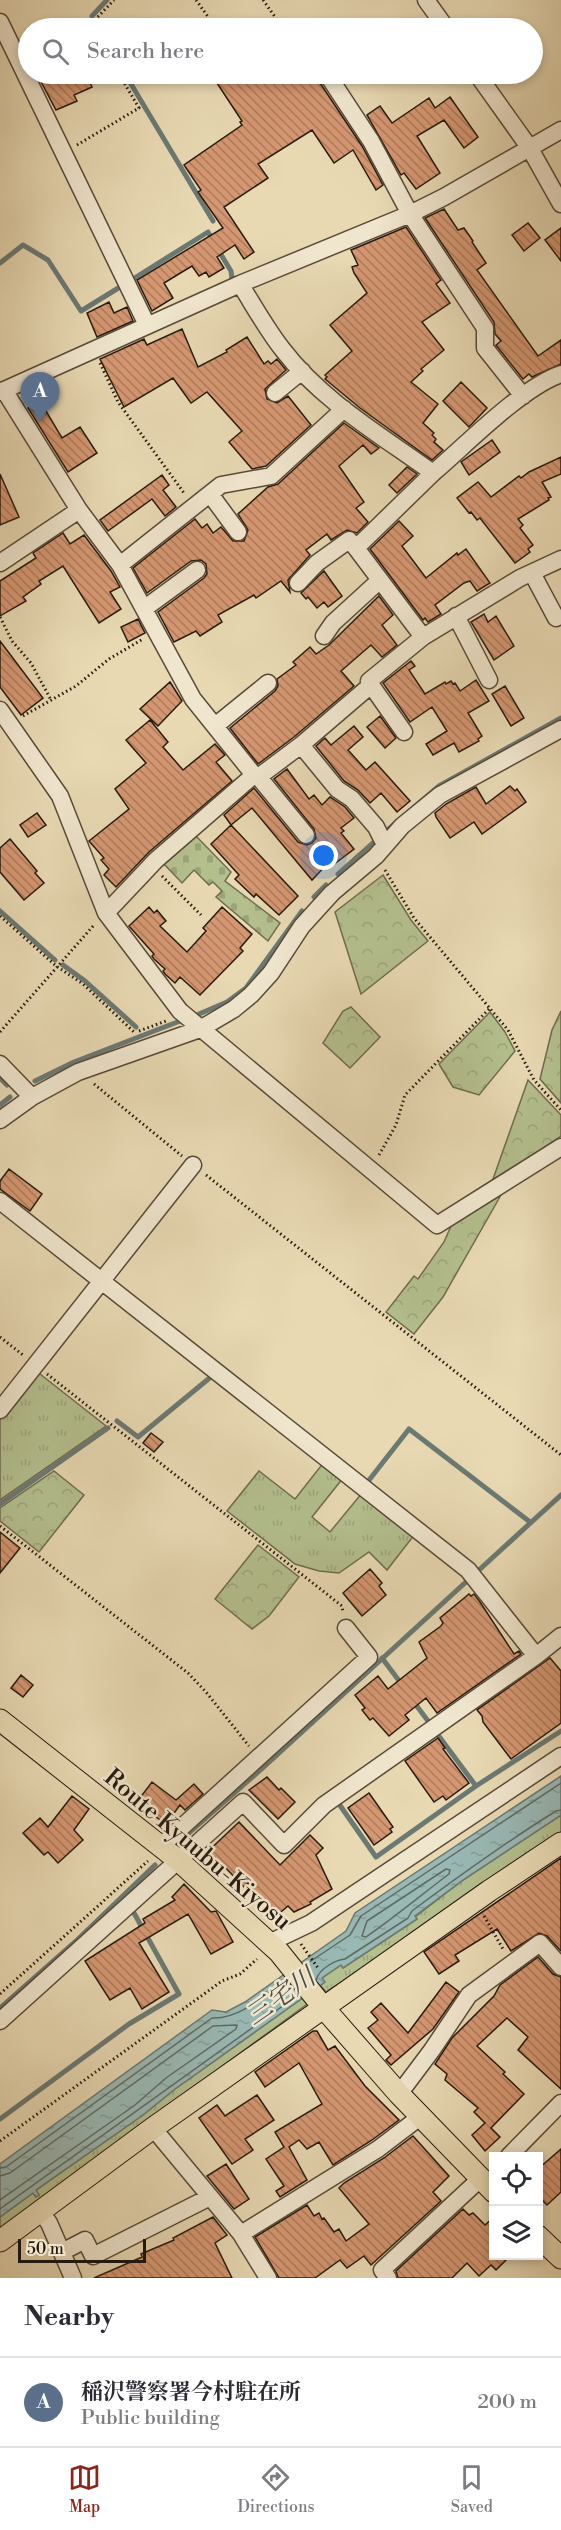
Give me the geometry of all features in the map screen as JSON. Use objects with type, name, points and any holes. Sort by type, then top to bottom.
[{"type":"main road","name":"Route Kyuubu-Kiyosu","points":[[0,1720],[167,1851],[274,1947],[399,2094],[488,2182]]},
{"type":"main road","points":[[0,2241],[153,2127],[475,1900],[561,1843]]},
{"type":"main road","points":[[543,2241],[561,2258]]},
{"type":"street","points":[[426,0],[439,18]]},
{"type":"street","points":[[0,22],[18,59]]},
{"type":"street","points":[[30,84],[147,325]]},
{"type":"street","points":[[334,84],[371,141],[410,214],[485,328],[485,348],[523,396]]},
{"type":"street","points":[[484,84],[529,147],[561,204]]},
{"type":"street","points":[[306,835],[193,699],[120,565],[79,510],[3,388],[240,284],[410,214],[561,130]]},
{"type":"street","points":[[240,284],[283,350],[302,370],[344,409],[433,473]]},
{"type":"street","points":[[275,393],[302,370]]},
{"type":"street","points":[[356,548],[433,473],[523,396],[549,378],[561,374]]},
{"type":"street","points":[[120,565],[221,485],[271,476],[344,409]]},
{"type":"street","points":[[210,494],[238,532]]},
{"type":"street","points":[[0,563],[79,510]]},
{"type":"street","points":[[298,583],[317,563],[349,540],[423,636]]},
{"type":"street","points":[[404,732],[369,681],[423,636],[532,573],[561,559]]},
{"type":"street","points":[[145,608],[197,570]]},
{"type":"street","points":[[532,573],[556,618]]},
{"type":"street","points":[[324,636],[333,623],[380,580]]},
{"type":"street","points":[[456,616],[489,680]]},
{"type":"street","points":[[215,726],[268,683]]},
{"type":"street","points":[[106,913],[151,865],[255,775],[261,774],[301,745],[371,685]]},
{"type":"street","points":[[5,717],[60,796],[106,913],[180,1011],[437,1225],[560,1150]]},
{"type":"street","points":[[0,1120],[32,1097],[78,1072],[200,1029],[234,1009],[252,995],[271,973],[302,926],[332,893],[380,850],[402,826],[440,795],[561,729]]},
{"type":"street","points":[[301,745],[337,789],[352,800],[376,827],[380,850]]},
{"type":"street","points":[[0,1064],[32,1097]]},
{"type":"street","points":[[0,1410],[193,1165]]},
{"type":"street","points":[[0,1201],[473,1575],[536,1656]]},
{"type":"street","points":[[0,2021],[258,1757],[369,1658],[346,1628]]},
{"type":"street","points":[[167,1851],[243,1802],[284,1845],[324,1805],[561,1636]]},
{"type":"street","points":[[274,1947],[561,1756]]},
{"type":"street","points":[[399,2094],[469,1995],[540,1943],[561,1967]]},
{"type":"street","points":[[514,2152],[561,2103]]},
{"type":"street","points":[[241,2234],[378,2149],[420,2117]]},
{"type":"street","points":[[153,2127],[241,2234],[268,2278]]},
{"type":"street","points":[[388,2278],[382,2270],[488,2182]]},
{"type":"street","points":[[62,2252],[85,2240],[93,2256],[210,2197]]},
{"type":"street","points":[[41,2212],[49,2223],[73,2278]]},
{"type":"path","points":[[96,18],[114,0]]},
{"type":"path","points":[[196,0],[209,18]]},
{"type":"path","points":[[263,0],[276,18]]},
{"type":"path","points":[[63,153],[139,108],[125,84]]},
{"type":"path","points":[[94,349],[118,402],[194,507]]},
{"type":"path","points":[[0,617],[12,641],[31,663],[51,700]]},
{"type":"path","points":[[5,717],[51,700],[76,686],[130,645],[158,632]]},
{"type":"path","points":[[380,850],[414,918],[508,1030],[534,1080],[561,1110]]},
{"type":"path","points":[[151,865],[201,915]]},
{"type":"path","points":[[0,1032],[56,966],[106,913]]},
{"type":"path","points":[[0,916],[56,966],[83,984],[135,1033]]},
{"type":"path","points":[[369,1169],[381,1154],[396,1125],[405,1095],[490,1008]]},
{"type":"path","points":[[78,1072],[561,1455]]},
{"type":"path","points":[[0,1337],[342,1606],[346,1628]]},
{"type":"path","points":[[0,1526],[188,1673],[258,1757]]},
{"type":"path","points":[[0,1994],[167,1851]]},
{"type":"path","points":[[475,1900],[512,1964]]},
{"type":"path","points":[[0,2141],[222,1981],[240,1974],[274,1947]]},
{"type":"green space","points":[[194,834],[231,872],[225,881],[280,923],[268,941],[216,897],[222,891],[213,882],[209,885],[194,870],[182,883],[163,863]]},
{"type":"green space","points":[[383,875],[411,920],[428,941],[361,994],[335,912]]},
{"type":"green space","points":[[351,1007],[380,1037],[350,1068],[323,1043],[343,1011]]},
{"type":"green space","points":[[561,1011],[561,1103],[540,1079],[552,1030]]},
{"type":"green space","points":[[490,1012],[505,1032],[515,1051],[479,1095],[453,1087],[439,1064]]},
{"type":"green space","points":[[528,1080],[561,1115],[561,1136],[492,1182]]},
{"type":"green space","points":[[501,1195],[443,1297],[414,1334],[386,1312],[414,1276],[418,1279],[444,1242],[451,1226]]},
{"type":"green space","points":[[40,1374],[106,1426],[0,1500],[0,1419],[35,1375]]},
{"type":"green space","points":[[324,1462],[343,1478],[312,1517],[330,1532],[362,1493],[415,1534],[387,1570],[369,1552],[339,1573],[319,1571],[295,1564],[227,1511],[259,1471],[295,1499]]},
{"type":"green space","points":[[54,1471],[84,1495],[39,1552],[0,1521],[0,1508]]},
{"type":"green space","points":[[258,1545],[299,1577],[269,1616],[252,1629],[215,1599]]},
{"type":"green space","points":[[561,1815],[561,1835],[326,1992],[320,1985],[324,1982],[322,1978],[341,1965],[343,1968],[417,1919],[415,1917],[463,1880]]},
{"type":"green space","points":[[304,1997],[310,2002],[0,2229],[0,2217],[33,2193],[36,2197],[39,2195],[35,2191]]},
{"type":"water","name":"三宅川","points":[[561,1776],[561,1815],[463,1880],[415,1916],[417,1919],[343,1968],[341,1965],[322,1978],[325,1982],[36,2190],[39,2195],[36,2197],[33,2193],[0,2217],[0,2164],[212,2010],[226,2012],[245,2002],[346,1931],[355,1913]]},
{"type":"building","points":[[42,84],[91,84],[92,87],[74,95],[77,101],[56,110]]},
{"type":"building","points":[[218,84],[321,84],[362,146],[383,185],[376,190],[353,150],[334,163],[312,130],[258,164],[268,178],[224,207],[254,252],[244,259],[235,245],[217,257],[224,268],[209,277],[206,272],[199,276],[192,266],[164,283],[173,298],[152,311],[137,280],[223,228],[198,192],[201,190],[184,165],[242,125],[240,122],[242,121]]},
{"type":"building","points":[[450,97],[478,137],[464,148],[444,120],[417,136],[440,173],[416,189],[404,173],[401,175],[367,115],[380,106],[392,123],[429,98],[435,108]]},
{"type":"building","points":[[444,209],[458,230],[464,228],[473,241],[486,263],[477,270],[538,356],[561,340],[561,364],[532,377],[529,374],[523,379],[496,345],[501,341],[495,334],[494,322],[425,218]]},
{"type":"building","points":[[528,223],[540,238],[524,251],[512,235]]},
{"type":"building","points":[[406,227],[441,280],[436,284],[450,303],[422,322],[444,350],[421,369],[423,371],[411,382],[438,404],[423,423],[434,433],[432,435],[436,439],[434,442],[443,450],[432,460],[360,408],[325,379],[327,377],[325,375],[352,351],[330,325],[367,293],[354,273],[352,267],[358,265],[351,250]]},
{"type":"building","points":[[561,228],[561,261],[545,240]]},
{"type":"building","points":[[109,302],[114,313],[127,307],[133,321],[97,337],[87,313]]},
{"type":"building","points":[[182,329],[198,367],[227,352],[226,350],[247,337],[264,364],[268,361],[271,364],[277,359],[286,370],[265,389],[267,399],[277,403],[288,396],[311,425],[266,466],[252,469],[229,442],[242,431],[207,392],[191,403],[173,378],[124,407],[100,359],[144,339],[147,345]]},
{"type":"building","points":[[461,382],[487,408],[469,427],[443,401]]},
{"type":"building","points":[[40,401],[62,438],[80,427],[97,453],[68,472],[28,408]]},
{"type":"building","points":[[344,423],[379,448],[371,454],[363,445],[339,466],[364,502],[356,508],[368,522],[357,533],[347,530],[331,540],[327,534],[306,550],[310,555],[288,580],[290,592],[281,581],[256,598],[254,595],[218,615],[222,622],[200,636],[196,631],[174,642],[158,612],[204,578],[207,574],[206,564],[201,560],[191,561],[147,593],[133,568],[195,519],[202,528],[207,524],[213,533],[221,527],[233,541],[244,541],[248,530],[238,514],[268,487],[278,484]]},
{"type":"building","points":[[492,440],[500,452],[469,475],[461,462]]},
{"type":"building","points":[[561,457],[561,474],[542,482],[551,497],[548,498],[549,500],[518,519],[523,525],[520,528],[533,545],[528,549],[530,552],[515,563],[480,518],[477,520],[457,498],[478,482],[491,497],[519,476],[521,478]]},
{"type":"building","points":[[407,467],[417,474],[397,493],[389,485]]},
{"type":"building","points":[[0,474],[19,517],[0,525]]},
{"type":"building","points":[[162,475],[169,485],[163,490],[176,507],[165,516],[152,499],[108,531],[100,520]]},
{"type":"building","points":[[399,521],[413,536],[402,546],[426,578],[457,553],[458,555],[466,549],[490,583],[477,591],[470,581],[464,583],[435,605],[441,614],[428,622],[425,618],[423,620],[370,549]]},
{"type":"building","points":[[63,533],[70,544],[84,535],[120,587],[110,592],[121,609],[99,623],[63,566],[39,581],[41,584],[23,597],[26,601],[0,616],[0,581],[36,558],[33,553]]},
{"type":"building","points":[[324,571],[342,596],[328,607],[324,602],[317,608],[308,597],[306,599],[301,593]]},
{"type":"building","points":[[379,596],[393,615],[382,625],[397,645],[382,657],[371,645],[341,671],[354,686],[258,764],[230,728],[275,691],[278,686],[277,679],[296,665],[293,662],[310,647],[316,654],[329,645]]},
{"type":"building","points":[[484,614],[488,622],[496,616],[514,646],[494,660],[471,622]]},
{"type":"building","points":[[138,619],[145,633],[128,642],[121,627]]},
{"type":"building","points":[[0,641],[43,698],[21,715],[0,687]]},
{"type":"building","points":[[411,661],[415,666],[409,670],[425,694],[451,681],[460,691],[476,680],[489,701],[468,713],[482,736],[478,739],[479,741],[459,752],[454,743],[433,755],[426,744],[447,731],[432,707],[410,722],[383,683]]},
{"type":"building","points":[[170,682],[182,701],[158,726],[140,709]]},
{"type":"building","points":[[505,686],[524,718],[511,726],[492,694]]},
{"type":"building","points":[[380,716],[396,738],[385,748],[367,727]]},
{"type":"building","points":[[150,720],[168,742],[163,747],[183,770],[215,744],[225,755],[216,762],[232,781],[149,852],[116,887],[104,875],[109,869],[101,860],[104,858],[89,841],[129,809],[115,789],[146,763],[126,740]]},
{"type":"building","points":[[354,726],[363,737],[348,750],[366,770],[375,762],[410,801],[397,812],[381,793],[370,803],[358,790],[344,781],[316,746],[325,738],[331,745]]},
{"type":"building","points":[[287,769],[309,799],[314,795],[322,805],[330,797],[345,807],[354,818],[341,828],[344,831],[341,833],[354,849],[333,865],[330,861],[312,880],[252,808],[231,825],[224,815],[254,788],[298,842],[307,845],[312,843],[316,838],[314,829],[274,779]]},
{"type":"building","points":[[510,786],[515,791],[517,789],[526,802],[482,834],[474,822],[450,838],[436,817],[435,813],[446,804],[476,787],[486,804]]},
{"type":"building","points":[[37,813],[46,825],[28,837],[20,825]]},
{"type":"building","points":[[231,825],[298,896],[279,915],[256,894],[254,897],[235,879],[239,875],[211,844]]},
{"type":"building","points":[[10,839],[44,883],[24,900],[0,872],[0,848]]},
{"type":"building","points":[[149,907],[154,913],[157,910],[166,921],[160,926],[187,952],[206,931],[203,928],[222,907],[252,934],[240,948],[243,951],[200,995],[180,977],[175,983],[165,974],[163,971],[165,969],[152,956],[154,954],[129,926]]},
{"type":"building","points":[[9,1169],[42,1194],[30,1211],[0,1189],[0,1181]]},
{"type":"building","points":[[151,1433],[163,1442],[154,1452],[143,1443]]},
{"type":"building","points":[[0,1532],[20,1548],[0,1573]]},
{"type":"building","points":[[370,1569],[382,1583],[379,1586],[386,1595],[362,1616],[343,1593]]},
{"type":"building","points":[[469,1594],[471,1596],[474,1594],[480,1602],[514,1654],[519,1651],[521,1654],[437,1713],[426,1698],[405,1715],[409,1720],[389,1736],[373,1718],[370,1720],[362,1710],[365,1708],[355,1695],[378,1676],[388,1689],[427,1658],[419,1642],[441,1626],[443,1623],[440,1618]]},
{"type":"building","points":[[550,1658],[561,1671],[561,1723],[511,1759],[483,1722],[477,1710]]},
{"type":"building","points":[[21,1675],[33,1685],[23,1697],[11,1688]]},
{"type":"building","points":[[438,1738],[445,1748],[443,1749],[469,1783],[446,1800],[443,1796],[434,1802],[405,1761]]},
{"type":"building","points":[[267,1777],[295,1802],[278,1819],[249,1790]]},
{"type":"building","points":[[152,1782],[176,1800],[194,1784],[203,1794],[185,1810],[180,1805],[166,1824],[136,1803]]},
{"type":"building","points":[[369,1793],[393,1827],[390,1829],[392,1832],[374,1845],[348,1808]]},
{"type":"building","points":[[72,1796],[89,1809],[74,1830],[83,1840],[58,1863],[48,1852],[44,1855],[23,1833],[40,1818],[48,1827]]},
{"type":"building","points":[[239,1822],[280,1865],[310,1835],[323,1848],[316,1855],[332,1889],[310,1902],[311,1904],[294,1912],[288,1906],[275,1917],[248,1883],[244,1887],[219,1861],[213,1867],[203,1856]]},
{"type":"building","points":[[561,1858],[561,1951],[547,1936],[539,1933],[511,1951],[497,1929],[455,1955],[459,1961],[439,1974],[424,1952]]},
{"type":"building","points":[[184,1884],[211,1912],[216,1911],[233,1942],[211,1954],[188,1914],[139,1943],[169,1992],[142,2009],[130,1988],[110,2000],[85,1961],[145,1923],[143,1919],[175,1900],[172,1897]]},
{"type":"building","points":[[538,1957],[553,1974],[561,1977],[561,2089],[518,2050],[528,2037],[507,2018],[477,2046],[505,2072],[503,2074],[524,2094],[491,2128],[500,2137],[485,2151],[472,2135],[485,2123],[474,2112],[478,2108],[445,2080],[447,2074],[435,2064],[452,2038],[494,1996],[500,1985]]},
{"type":"building","points":[[446,1982],[459,1992],[433,2029],[391,2065],[386,2060],[391,2055],[368,2028],[378,2020],[371,2012],[381,2003],[408,2033]]},
{"type":"building","points":[[313,2031],[317,2031],[328,2050],[335,2046],[365,2086],[399,2120],[333,2165],[319,2142],[307,2149],[299,2140],[289,2147],[307,2180],[280,2197],[276,2191],[284,2186],[266,2159],[284,2147],[275,2132],[322,2104],[299,2063],[265,2087],[255,2072]]},
{"type":"building","points":[[257,2095],[274,2120],[245,2139],[253,2150],[232,2164],[199,2118],[217,2105],[225,2116]]},
{"type":"building","points":[[413,2136],[449,2176],[433,2192],[441,2201],[371,2265],[364,2256],[347,2268],[340,2260],[315,2278],[279,2278],[255,2237],[307,2205],[314,2216],[319,2213],[322,2219],[324,2218],[334,2232],[339,2229],[346,2241],[369,2224],[339,2188]]},
{"type":"building","points":[[561,2149],[561,2192],[547,2205],[543,2201],[543,2165]]},
{"type":"building","points":[[226,2164],[249,2199],[234,2209],[207,2176]]},
{"type":"building","points":[[463,2209],[469,2215],[473,2213],[485,2225],[489,2221],[489,2260],[506,2260],[496,2270],[491,2265],[479,2276],[467,2263],[452,2278],[398,2278],[396,2271]]},
{"type":"building","points":[[213,2217],[227,2235],[215,2243],[232,2278],[94,2278],[142,2257],[141,2254],[174,2240],[173,2238]]},
{"type":"waterway","points":[[92,16],[107,0]]},
{"type":"waterway","points":[[131,84],[213,221]]},
{"type":"waterway","points":[[133,279],[208,232],[213,240]]},
{"type":"waterway","points":[[0,263],[23,245],[48,260],[81,311],[120,287]]},
{"type":"waterway","points":[[217,248],[231,271],[232,279]]},
{"type":"waterway","points":[[384,833],[439,786],[561,718]]},
{"type":"waterway","points":[[338,874],[375,841]]},
{"type":"waterway","points":[[314,897],[326,885]]},
{"type":"waterway","points":[[0,911],[55,960]]},
{"type":"waterway","points":[[199,1014],[227,1002],[246,988],[302,911]]},
{"type":"waterway","points":[[63,965],[85,981],[136,1027]]},
{"type":"waterway","points":[[35,1081],[74,1062],[180,1021]]},
{"type":"waterway","points":[[0,1078],[7,1085]]},
{"type":"waterway","points":[[0,1105],[10,1097]]},
{"type":"waterway","points":[[117,1421],[138,1437],[212,1376]]},
{"type":"waterway","points":[[0,1504],[108,1428]]},
{"type":"waterway","points":[[363,1482],[366,1484],[409,1429],[530,1522]]},
{"type":"waterway","points":[[181,1840],[561,1495]]},
{"type":"waterway","points":[[382,1658],[403,1686]]},
{"type":"waterway","points":[[413,1701],[428,1721]]},
{"type":"waterway","points":[[339,1804],[376,1857],[476,1786],[561,1731]]},
{"type":"waterway","points":[[438,1735],[476,1786]]},
{"type":"waterway","points":[[0,2008],[75,1942],[155,1865]]},
{"type":"waterway","points":[[0,2119],[129,2024],[179,1994],[134,1913]]},
{"type":"place","name":"稲沢警察署今村駐在所","points":[[40,422]]}]
